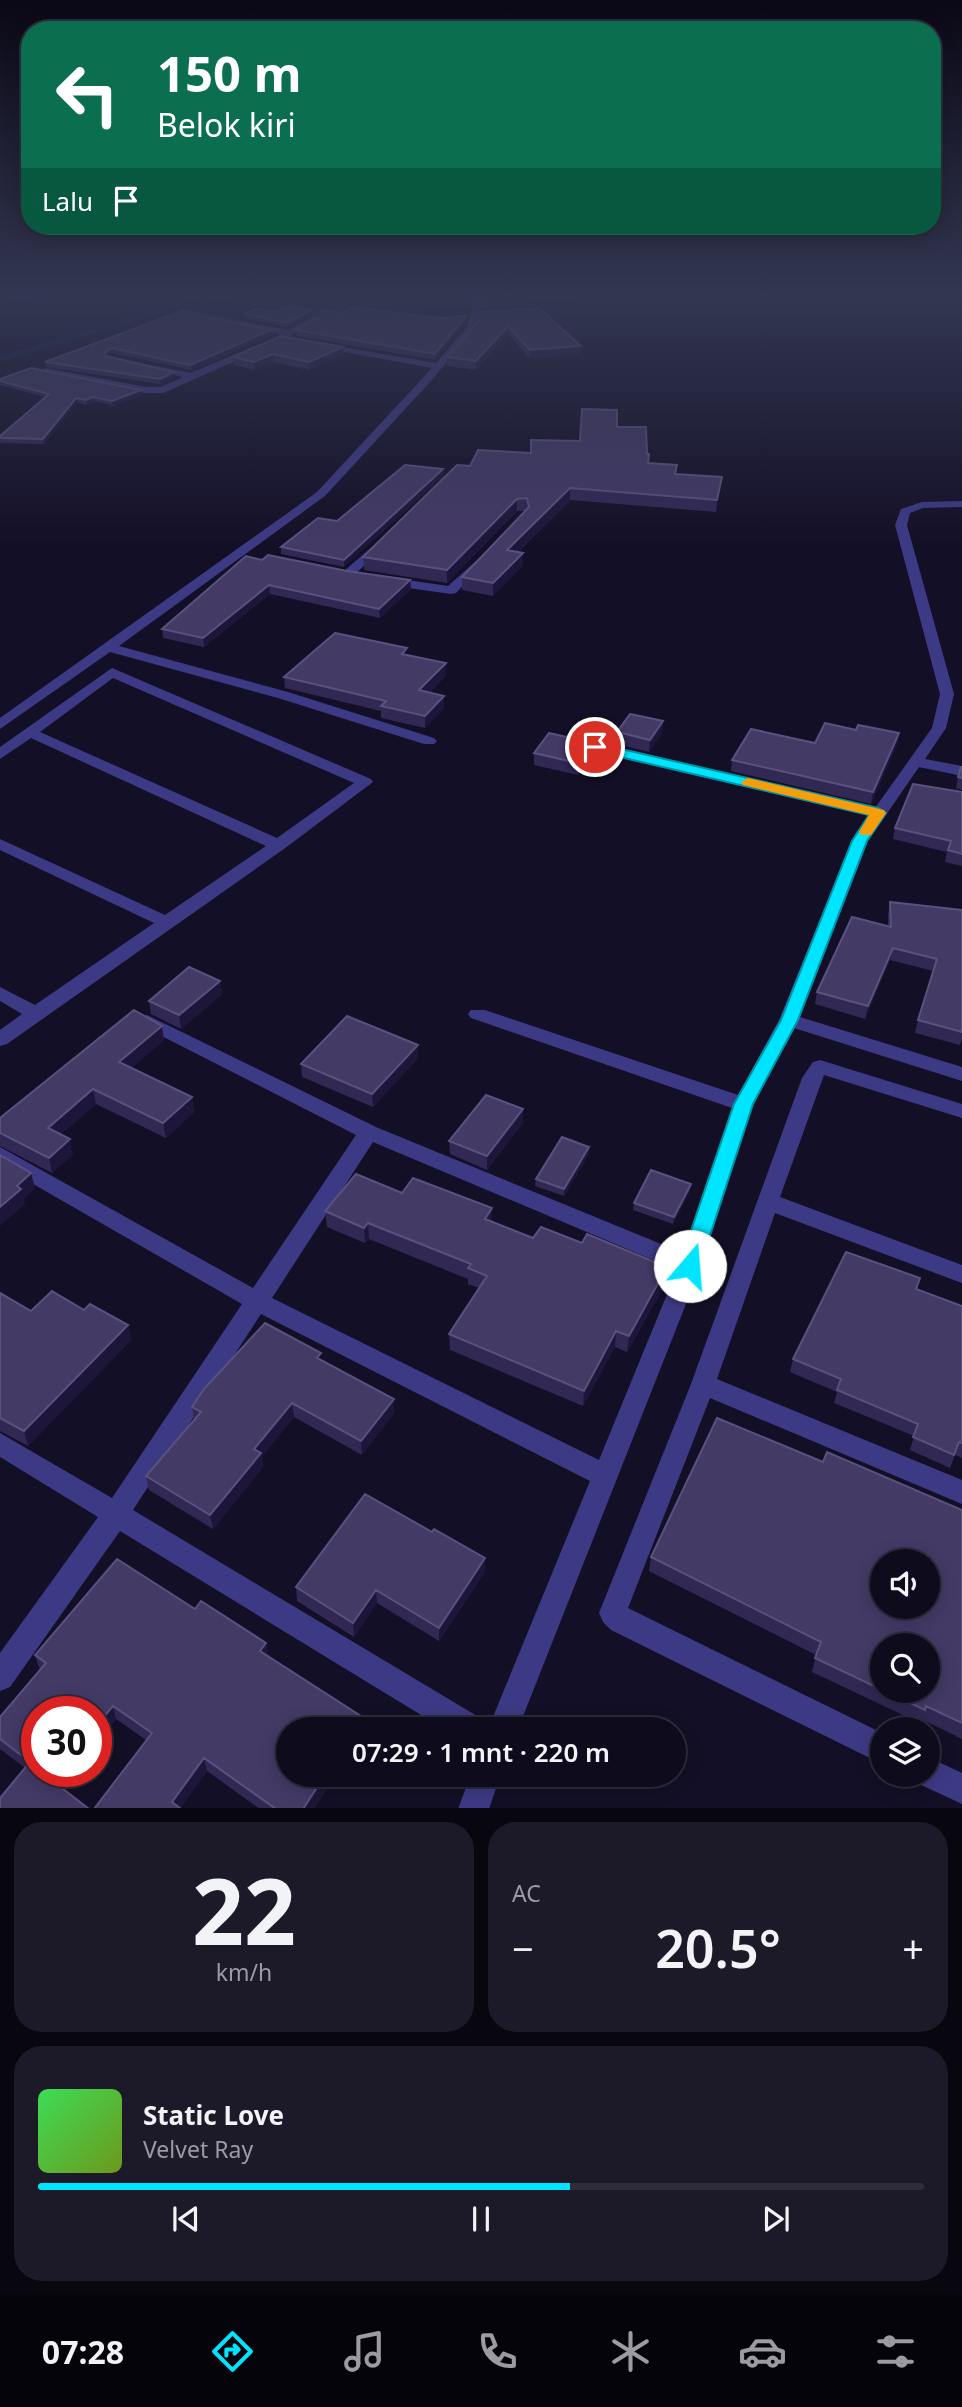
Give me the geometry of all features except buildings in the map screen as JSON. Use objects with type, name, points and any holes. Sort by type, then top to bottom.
[{"type":"street","points":[[77,377],[146,390],[163,390],[189,377]]},
{"type":"street","points":[[0,725],[108,646],[250,554],[321,494],[428,377]]},
{"type":"street","points":[[508,1717],[690,1266],[743,1104],[789,1020],[860,841],[878,813],[905,787],[939,728],[947,694],[901,525],[905,511],[917,506],[962,504]]},
{"type":"street","points":[[393,531],[354,575],[451,590],[489,551]]},
{"type":"street","points":[[108,646],[271,692],[429,741]]},
{"type":"street","points":[[0,754],[112,671],[364,780],[363,785],[0,1039]]},
{"type":"street","points":[[29,732],[278,845]]},
{"type":"street","points":[[570,741],[878,813]]},
{"type":"street","points":[[917,762],[962,771]]},
{"type":"street","points":[[0,844],[167,923]]},
{"type":"street","points":[[0,993],[36,1014]]},
{"type":"street","points":[[478,1014],[743,1104]]},
{"type":"street","points":[[789,1020],[962,1074]]},
{"type":"street","points":[[147,1021],[369,1132],[690,1266]]},
{"type":"street","points":[[870,1743],[621,1620],[613,1613],[703,1384],[812,1078],[822,1066],[962,1111]]},
{"type":"street","points":[[0,1677],[116,1514],[369,1132]]},
{"type":"street","points":[[0,1155],[258,1302],[605,1476]]},
{"type":"street","points":[[767,1201],[962,1274]]},
{"type":"street","points":[[703,1384],[962,1492]]},
{"type":"street","points":[[0,1444],[452,1717]]},
{"type":"street","points":[[940,1778],[962,1789]]},
{"type":"street","points":[[473,1808],[481,1787]]},
{"type":"slow traffic","points":[[748,782],[878,813],[866,832]]},
{"type":"route","points":[[595,747],[878,813],[860,841],[789,1020],[743,1104],[690,1266]]}]
